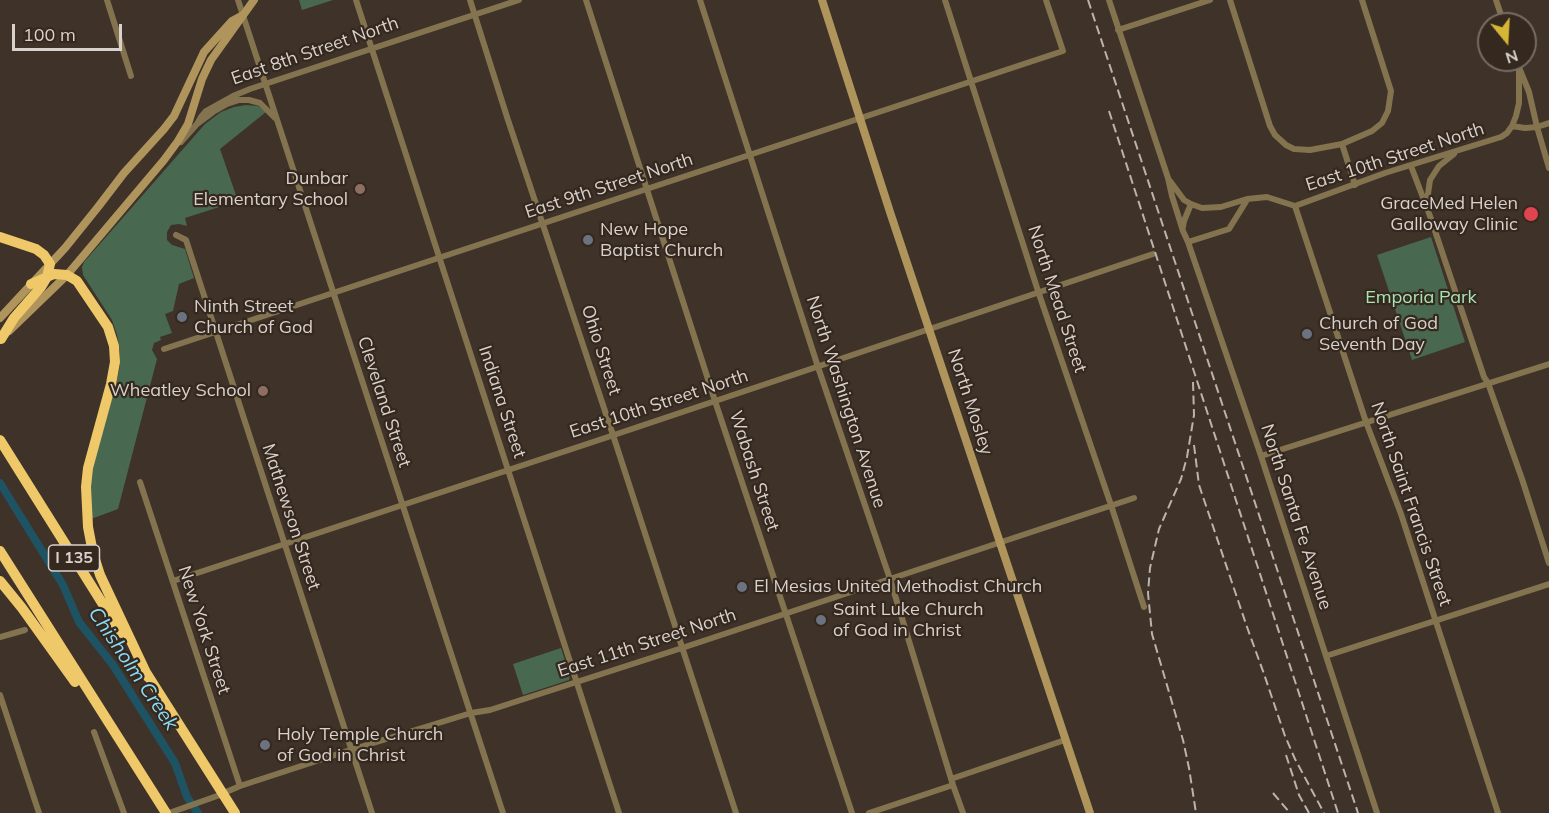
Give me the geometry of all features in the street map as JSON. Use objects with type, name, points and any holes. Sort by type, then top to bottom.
[{"type":"highway","points":[[0,237],[36,249],[50,264],[47,277],[32,300],[14,318],[0,339]]},
{"type":"highway","points":[[31,284],[54,274],[67,275],[77,281],[108,327],[114,346],[115,362],[111,384],[88,468],[86,507],[89,538],[100,575],[148,676]]},
{"type":"highway","name":"I 135","points":[[0,440],[235,813]]},
{"type":"highway","points":[[0,551],[111,729],[167,813]]},
{"type":"highway","points":[[0,581],[111,729]]},
{"type":"street","points":[[107,0],[131,76]]},
{"type":"street","name":"Cleveland Street","points":[[238,0],[503,813]]},
{"type":"street","points":[[164,160],[188,124],[202,79],[211,60],[254,0]]},
{"type":"street","name":"Indiana Street","points":[[356,0],[619,813]]},
{"type":"street","name":"Ohio Street","points":[[470,0],[736,813]]},
{"type":"street","name":"East 8th Street North","points":[[197,124],[207,111],[233,96],[519,0]]},
{"type":"street","name":"Wabash Street","points":[[585,0],[852,813]]},
{"type":"street","name":"North Washington Avenue","points":[[700,0],[818,367],[890,579],[963,813]]},
{"type":"street","name":"North Mosley","points":[[822,0],[928,329],[1090,813]]},
{"type":"street","name":"North Mead Street","points":[[945,0],[1038,291],[1144,607]]},
{"type":"street","name":"East 9th Street North","points":[[164,349],[1064,51],[1046,0]]},
{"type":"street","name":"North Santa Fe Avenue","points":[[1109,0],[1168,178],[1183,231],[1261,456],[1377,813]]},
{"type":"street","points":[[1118,30],[1210,0]]},
{"type":"street","points":[[1230,0],[1270,126],[1275,135],[1286,145],[1294,149],[1310,150],[1342,144],[1372,131],[1382,123],[1388,111],[1391,92],[1362,0]]},
{"type":"street","points":[[0,318],[50,264],[124,172],[164,129],[177,109],[204,52],[232,21],[243,15]]},
{"type":"street","points":[[1519,72],[1519,103],[1512,126],[1526,128],[1549,123]]},
{"type":"street","points":[[1522,72],[1549,168]]},
{"type":"street","name":"East 8th Street North","points":[[0,339],[67,275],[197,124],[227,104],[239,100],[260,103],[277,120]]},
{"type":"street","name":"East 10th Street North","points":[[1191,204],[1202,208],[1221,207],[1247,199],[1268,197],[1296,206],[1386,173],[1501,137],[1512,126]]},
{"type":"street","points":[[1342,144],[1355,185]]},
{"type":"street","points":[[1430,216],[1428,194],[1430,180],[1439,166],[1458,151]]},
{"type":"street","points":[[1410,166],[1430,216],[1549,563]]},
{"type":"street","points":[[1168,178],[1179,194],[1191,204],[1184,221],[1183,231]]},
{"type":"street","points":[[1188,243],[1229,229],[1247,199]]},
{"type":"street","name":"North Saint Francis Street","points":[[1296,206],[1366,422],[1401,514],[1498,813]]},
{"type":"street","name":"Mathewson Street","points":[[176,236],[186,240],[372,813]]},
{"type":"street","name":"East 10th Street North","points":[[173,581],[1153,254]]},
{"type":"street","points":[[1261,456],[1549,364]]},
{"type":"street","name":"New York Street","points":[[140,482],[240,786]]},
{"type":"street","name":"East 11th Street North","points":[[167,813],[240,786],[577,682],[1134,498]]},
{"type":"street","points":[[1326,656],[1549,584]]},
{"type":"street","points":[[0,638],[25,630]]},
{"type":"street","points":[[0,695],[39,813]]},
{"type":"street","points":[[94,732],[124,813]]},
{"type":"street","points":[[869,813],[1065,740]]},
{"type":"green space","points":[[299,0],[333,0],[302,10]]},
{"type":"green space","points":[[246,105],[258,106],[266,112],[220,149],[238,201],[185,218],[187,226],[171,225],[167,232],[167,240],[172,245],[185,249],[194,278],[179,284],[173,311],[165,314],[172,333],[160,337],[161,340],[154,343],[152,350],[157,359],[118,509],[91,519],[89,488],[92,468],[116,384],[120,366],[120,351],[112,320],[83,275],[82,267],[205,124],[221,112]]},
{"type":"green space","name":"Emporia Park","points":[[1431,237],[1465,342],[1412,360],[1377,255]]},
{"type":"green space","points":[[561,648],[570,676],[569,680],[523,695],[513,664]]},
{"type":"waterway","name":"Chisholm Creek","points":[[0,483],[63,585],[79,622],[113,665],[175,763],[187,797],[198,813]]},
{"type":"railway","points":[[1088,0],[1358,813]]},
{"type":"railway","points":[[1109,111],[1338,813]]},
{"type":"railway","points":[[1193,382],[1194,415],[1187,457],[1181,479],[1159,529],[1150,568],[1148,593],[1152,634],[1183,740],[1196,813]]},
{"type":"railway","points":[[1194,445],[1199,485],[1285,736],[1324,813]]},
{"type":"railway","points":[[1286,755],[1299,795],[1309,813]]},
{"type":"railway","points":[[1273,793],[1290,813]]},
{"type":"place","name":"Dunbar Elementary School","points":[[360,189]]},
{"type":"place","name":"GraceMed Helen Galloway Clinic","points":[[1531,214]]},
{"type":"place","name":"New Hope Baptist Church","points":[[588,240]]},
{"type":"place","name":"Ninth Street Church of God","points":[[182,317]]},
{"type":"place","name":"Church of God Seventh Day","points":[[1307,334]]},
{"type":"place","name":"Wheatley School","points":[[263,391]]},
{"type":"place","name":"El Mesias United Methodist Church","points":[[742,587]]},
{"type":"place","name":"Saint Luke Church of God in Christ","points":[[821,620]]},
{"type":"place","name":"Holy Temple Church of God in Christ","points":[[265,745]]}]
